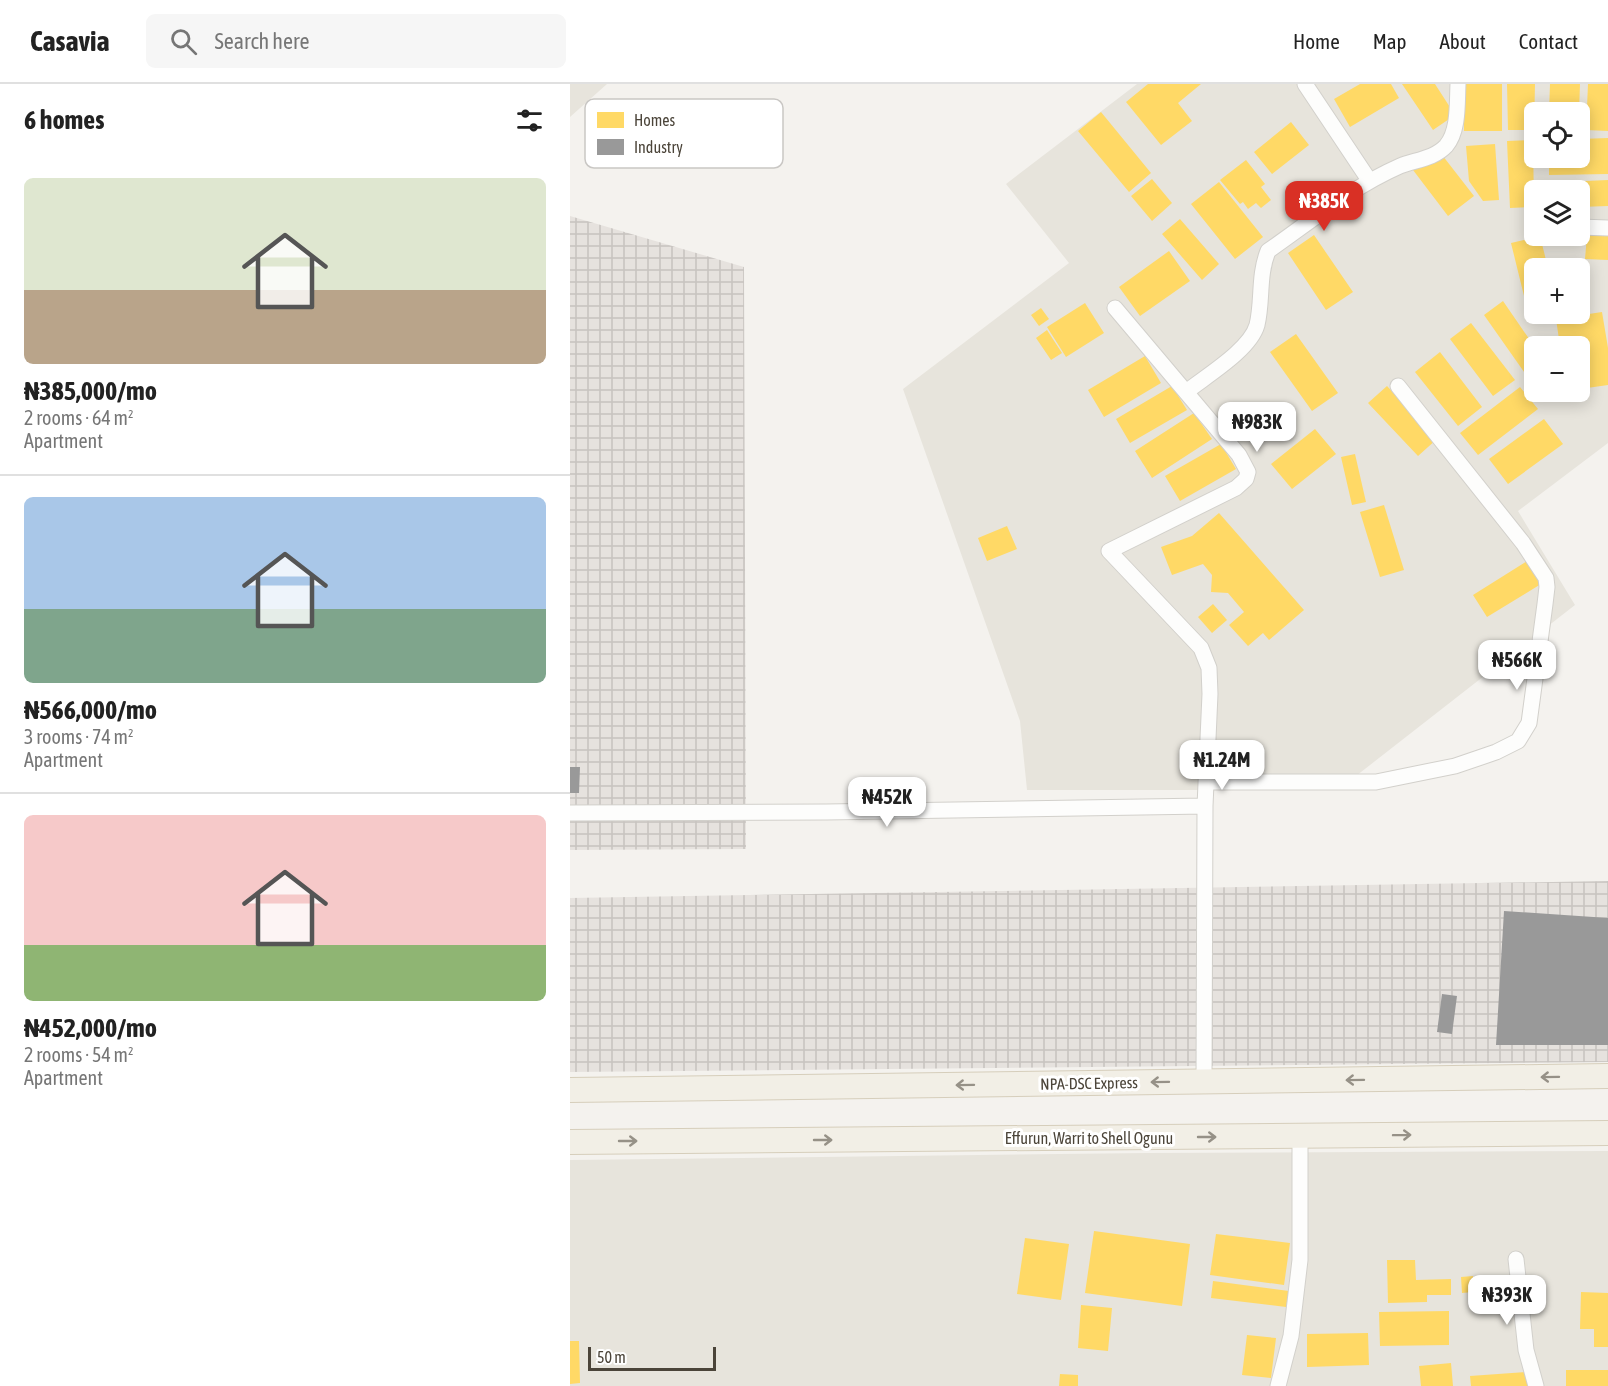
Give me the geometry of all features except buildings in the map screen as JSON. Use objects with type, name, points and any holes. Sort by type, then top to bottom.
[{"type":"main road","name":"NPA-DSC Express","points":[[570,1090],[1608,1076]]},
{"type":"main road","name":"Effurun, Warri to Shell Ogunu","points":[[570,1142],[1608,1132]]},
{"type":"street","points":[[1305,84],[1369,180]]},
{"type":"street","points":[[1186,392],[1245,346],[1256,326],[1262,267],[1268,250],[1369,180],[1402,165],[1431,156],[1446,146],[1457,120],[1458,84]]},
{"type":"street","points":[[1590,227],[1608,228]]},
{"type":"street","points":[[1115,308],[1239,455],[1248,472],[1246,479],[1236,488],[1109,551],[1201,648],[1209,668],[1210,694],[1204,806],[1204,1082]]},
{"type":"street","points":[[1206,782],[1376,782],[1455,766],[1497,752],[1518,741],[1529,723],[1546,596],[1546,578],[1523,543],[1398,386]]},
{"type":"street","points":[[570,813],[1204,806]]},
{"type":"street","points":[[1278,1386],[1291,1336],[1300,1260],[1300,1136]]},
{"type":"street","points":[[1516,1259],[1526,1350],[1536,1386]]},
{"type":"shaded area","points":[[570,84],[607,84],[590,99],[585,99],[585,104],[570,117]]},
{"type":"shaded area","points":[[1137,84],[1608,84],[1608,443],[1518,511],[1575,605],[1338,790],[1027,790],[1020,721],[903,389],[1069,263],[1006,184]]},
{"type":"shaded area","points":[[570,216],[744,267],[746,849],[570,850]]},
{"type":"shaded area","points":[[1608,881],[1608,1062],[570,1072],[570,898]]},
{"type":"shaded area","points":[[1608,1151],[1608,1386],[570,1386],[570,1160],[1147,1153]]}]
